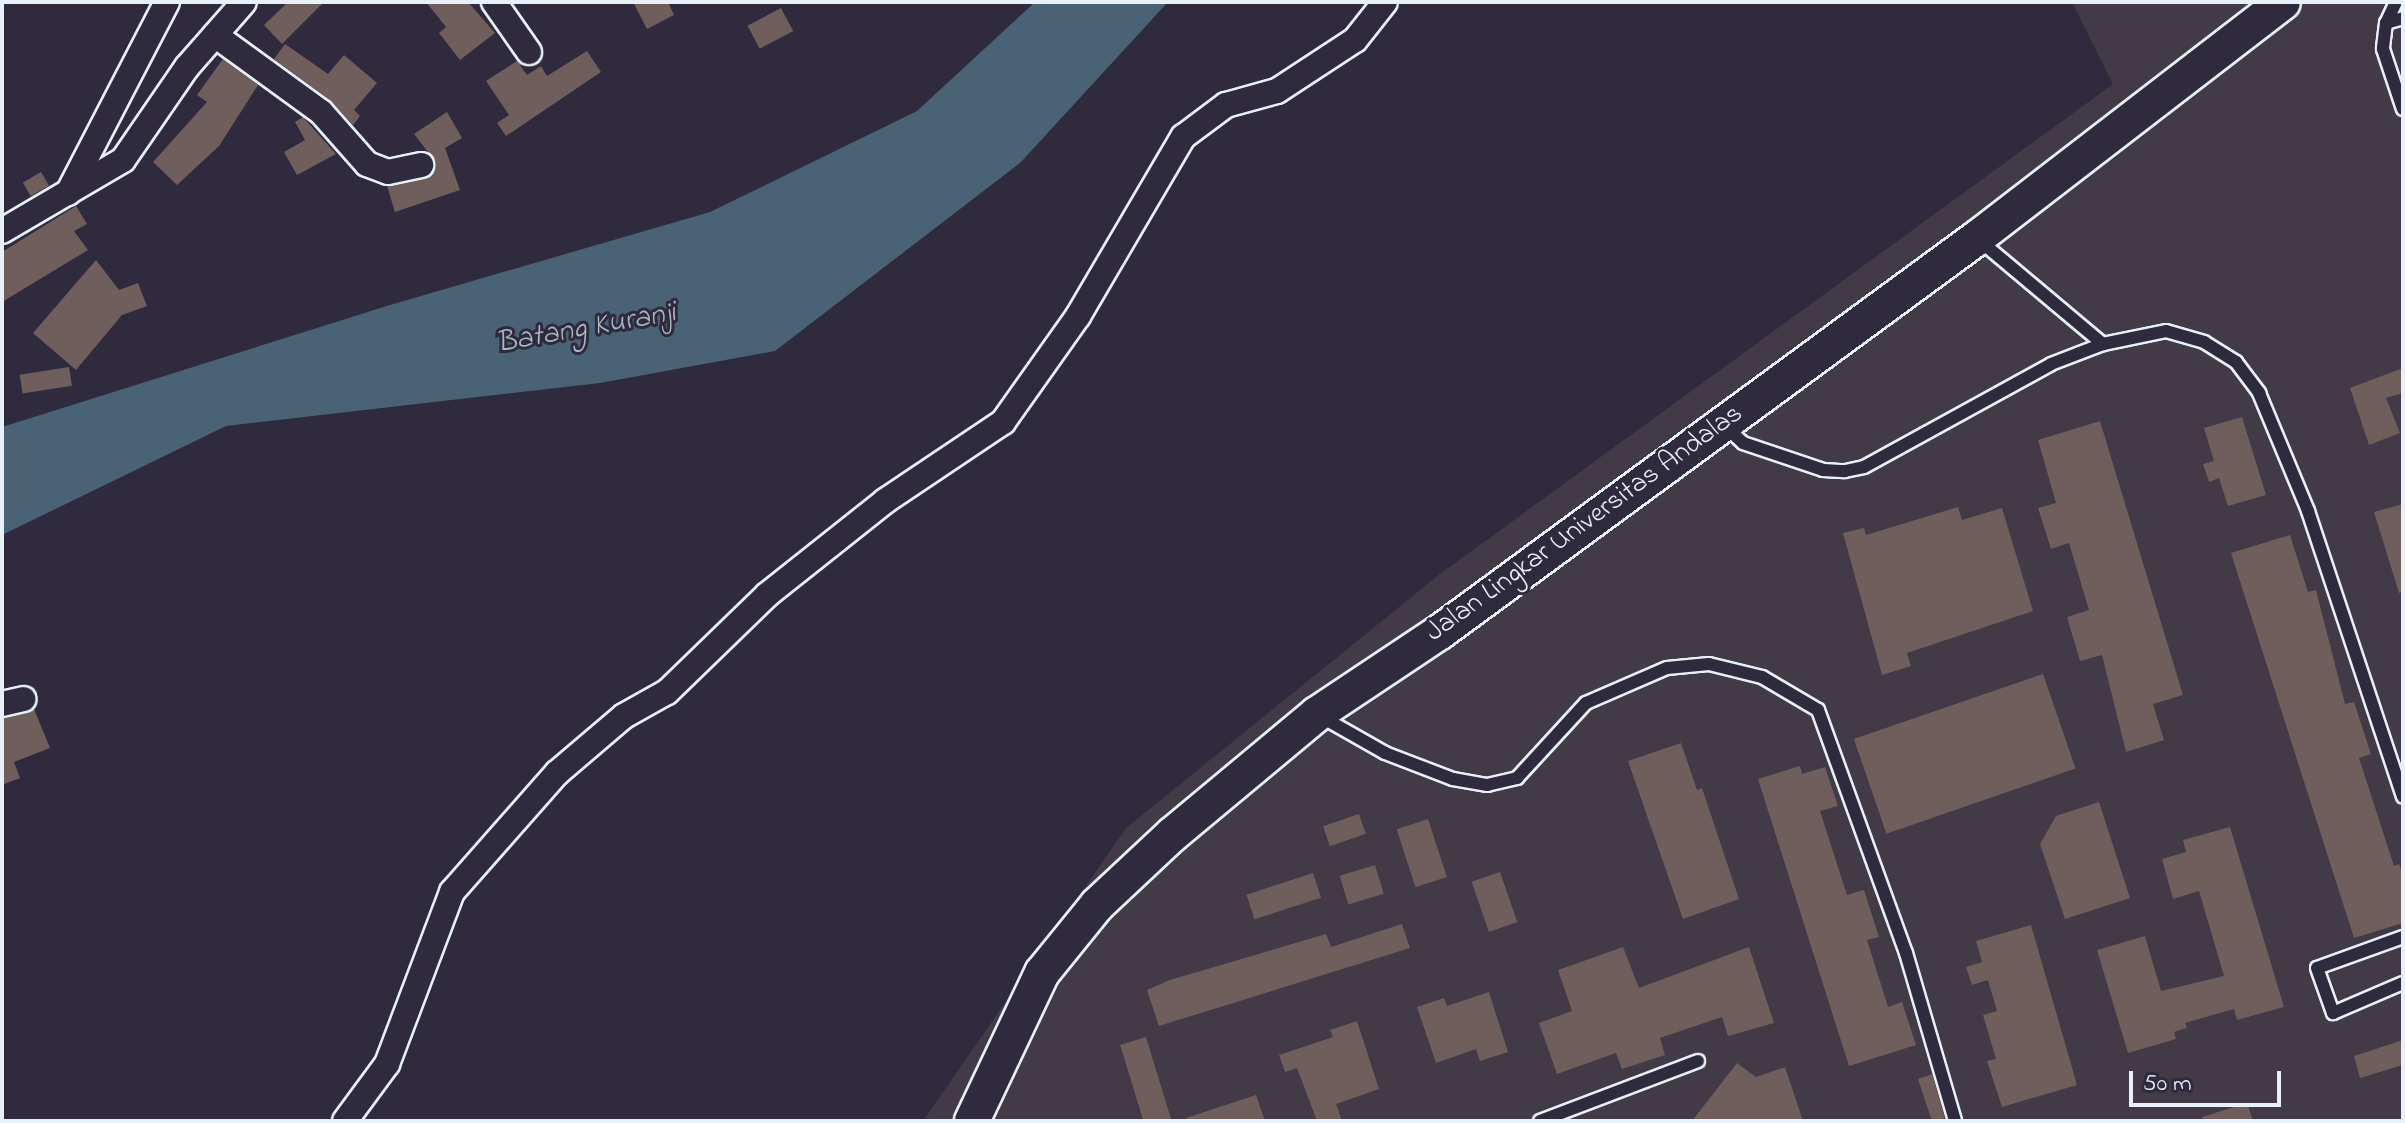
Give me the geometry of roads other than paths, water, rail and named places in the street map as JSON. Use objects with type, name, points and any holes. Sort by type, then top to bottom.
[{"type":"street","points":[[68,193],[167,2]]},
{"type":"street","points":[[2,231],[123,160],[215,35],[244,2]]},
{"type":"street","points":[[494,2],[529,52]]},
{"type":"street","points":[[345,1121],[387,1064],[452,892],[557,773],[624,716],[667,692],[767,595],[885,501],[1003,422],[1078,316],[1183,137],[1226,105],[1277,91],[1355,40],[1385,2]]},
{"type":"street","name":"Jalan Lingkar Universitas Andalas","points":[[972,1121],[1042,973],[1097,905],[1317,714],[1440,632],[1977,238],[2283,2]]},
{"type":"street","points":[[215,35],[321,112],[367,164],[388,172],[421,165]]},
{"type":"lane","points":[[2396,2],[2386,23],[2383,49],[2403,109]]},
{"type":"lane","points":[[2386,23],[2403,18]]},
{"type":"lane","points":[[1977,238],[2103,344]]},
{"type":"lane","points":[[1723,424],[1743,443],[1823,470],[1845,471],[1864,467],[2051,364],[2103,344],[2166,331],[2204,342],[2236,362],[2259,393],[2308,511],[2403,797]]},
{"type":"lane","points":[[1317,714],[1385,753],[1453,779],[1487,785],[1517,778],[1586,703],[1667,668],[1709,664],[1762,677],[1818,710],[1906,953],[1955,1121]]},
{"type":"lane","points":[[2403,937],[2317,968],[2333,1013],[2403,983]]},
{"type":"lane","points":[[1540,1121],[1698,1061]]},
{"type":"water","name":"Batang Kuranji","points":[[1035,2],[1168,2],[1020,163],[775,351],[600,383],[226,426],[2,535],[2,427],[390,305],[710,212],[917,111]]}]
